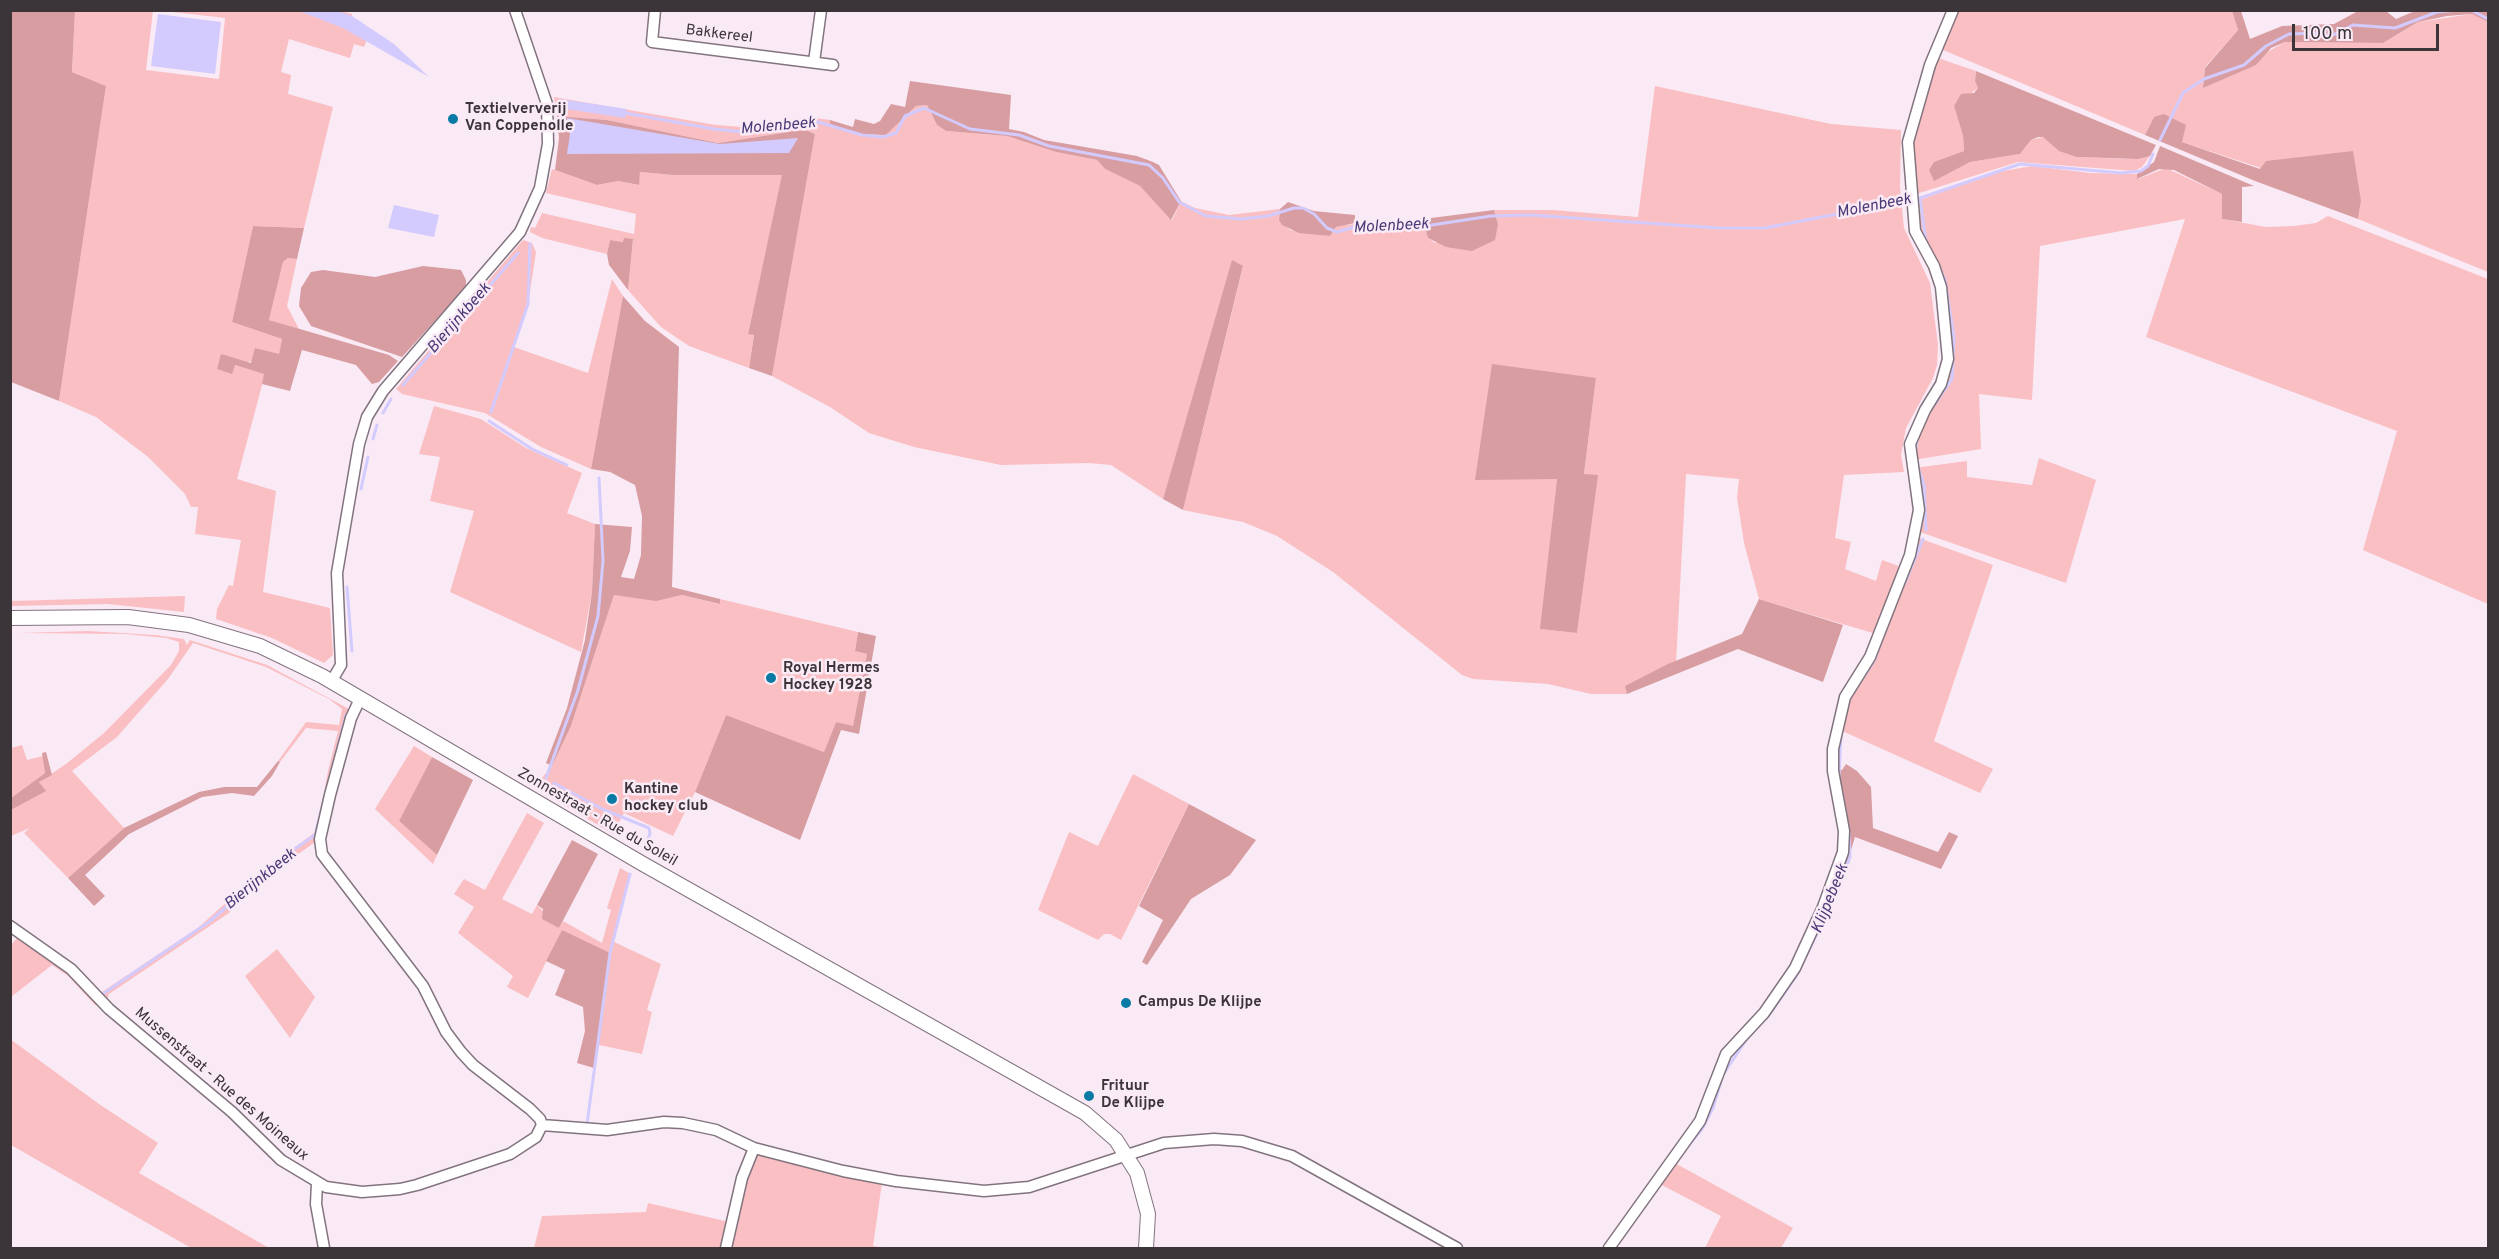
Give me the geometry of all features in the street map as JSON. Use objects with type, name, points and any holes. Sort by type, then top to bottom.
[{"type":"main road","name":"Zonnestraat - Rue du Soleil","points":[[10,618],[119,617],[189,625],[260,646],[331,682],[643,864],[1075,1107],[1107,1130],[1128,1156],[1146,1200],[1146,1248]]},
{"type":"street","points":[[331,682],[341,665],[337,573],[365,423],[383,391],[488,271],[525,224],[544,173],[548,144],[547,112],[515,10]]},
{"type":"street","name":"Bakkereel","points":[[655,10],[652,42],[833,65]]},
{"type":"street","points":[[814,62],[821,10]]},
{"type":"street","points":[[1609,1248],[1700,1121],[1726,1054],[1764,1013],[1795,968],[1823,907],[1843,852],[1844,831],[1833,771],[1833,749],[1845,697],[1870,657],[1910,555],[1919,510],[1910,444],[1925,410],[1941,384],[1948,359],[1941,286],[1934,266],[1917,237],[1911,200],[1909,130],[1930,65],[1953,10]]},
{"type":"street","points":[[360,699],[351,718],[330,795],[320,839],[322,854],[423,986],[446,1032],[461,1052],[473,1065],[530,1109],[540,1119],[542,1125],[607,1130],[664,1122],[683,1123],[716,1130],[753,1148],[869,1176],[984,1191],[1029,1187],[1164,1143],[1187,1140],[1231,1140],[1259,1145],[1292,1156],[1457,1248]]},
{"type":"street","name":"Mussenstraat - Rue des Moineaux","points":[[10,926],[71,969],[109,1009],[232,1112],[281,1160],[326,1187],[362,1192],[400,1190],[510,1154],[536,1137],[542,1125]]},
{"type":"street","points":[[726,1248],[742,1178],[753,1148]]},
{"type":"street","points":[[317,1183],[315,1204],[324,1248]]},
{"type":"shaded area","points":[[337,10],[352,14],[350,31],[369,34],[364,47],[354,44],[350,58],[289,39],[281,72],[291,75],[288,94],[333,107],[304,228],[253,226],[232,322],[282,339],[279,355],[235,365],[265,374],[237,479],[276,491],[263,592],[330,608],[333,655],[324,663],[272,638],[216,619],[217,609],[229,585],[233,586],[241,540],[195,534],[198,507],[191,507],[185,494],[148,457],[96,417],[59,401],[106,86],[72,72],[75,11],[153,11],[146,70],[219,79],[225,18],[164,11]]},
{"type":"shaded area","points":[[10,11],[75,11],[72,72],[106,86],[59,401],[11,382]]},
{"type":"shaded area","points":[[299,11],[337,11],[352,16],[394,44],[429,77],[343,28]]},
{"type":"shaded area","points":[[1957,11],[2232,11],[2238,30],[2205,67],[2203,88],[2285,42],[2383,43],[2418,22],[2472,14],[2488,22],[2488,272],[2358,219],[2361,201],[2182,142],[2154,117],[2145,135],[1943,50],[1941,48]]},
{"type":"shaded area","points":[[2232,11],[2241,11],[2250,39],[2282,26],[2334,24],[2358,11],[2386,11],[2396,19],[2415,11],[2488,11],[2488,22],[2472,14],[2447,16],[2418,22],[2383,43],[2285,42],[2271,48],[2256,65],[2203,88],[2205,68],[2238,30]]},
{"type":"shaded area","points":[[158,14],[221,22],[215,74],[151,66]]},
{"type":"shaded area","points":[[1938,58],[1976,71],[1975,81],[1978,88],[1954,106],[1963,136],[1964,151],[1934,163],[1952,170],[1970,162],[2020,154],[2031,140],[2043,137],[2077,157],[2127,159],[2150,156],[2142,167],[2134,171],[2018,162],[1913,195],[1911,143],[1934,59]]},
{"type":"shaded area","points":[[1976,71],[2156,145],[2150,156],[2138,159],[2077,157],[2059,151],[2043,137],[2038,137],[2031,140],[2020,154],[1970,162],[1934,181],[1929,170],[1934,162],[1964,151],[1963,136],[1954,106],[1961,94],[1974,93],[1978,88],[1975,81]]},
{"type":"shaded area","points":[[910,81],[1011,95],[1009,129],[1044,140],[1137,156],[1153,162],[1159,165],[1181,201],[1171,220],[1140,186],[1105,169],[1097,160],[1056,152],[1007,136],[946,131],[937,125],[927,105],[916,106],[886,135],[857,134],[830,124],[830,120],[853,127],[855,119],[874,124],[880,121],[891,104],[905,107]]},
{"type":"shaded area","points":[[1655,86],[1831,124],[1901,130],[1900,187],[1904,228],[1930,283],[1938,345],[1937,365],[1933,378],[1906,428],[1901,455],[1904,472],[1844,475],[1835,538],[1851,542],[1845,569],[1876,581],[1882,560],[1899,566],[1876,634],[1759,599],[1744,543],[1737,498],[1739,479],[1686,474],[1676,663],[1626,686],[1627,694],[1591,694],[1548,684],[1473,679],[1462,675],[1333,572],[1277,536],[1243,522],[1183,510],[1243,267],[1233,261],[1163,499],[1111,465],[1089,463],[1001,465],[914,447],[869,433],[830,407],[772,376],[815,134],[808,131],[795,131],[718,143],[607,120],[557,116],[554,97],[716,125],[742,127],[809,117],[830,120],[830,124],[845,130],[875,136],[886,135],[916,106],[927,105],[937,125],[946,131],[1007,136],[1056,152],[1097,160],[1105,169],[1140,186],[1172,220],[1181,201],[1195,208],[1229,215],[1280,209],[1279,220],[1290,230],[1330,236],[1336,227],[1343,225],[1431,218],[1426,231],[1428,238],[1435,243],[1498,224],[1494,210],[1553,210],[1638,217]],"holes":[[[1596,378],[1584,475],[1597,475],[1577,633],[1541,629],[1557,479]]]},
{"type":"shaded area","points":[[560,99],[627,109],[625,118],[560,108]]},
{"type":"shaded area","points":[[2164,114],[2186,125],[2182,142],[2260,169],[2266,161],[2353,151],[2361,201],[2358,219],[2255,181],[2145,135],[2154,117]]},
{"type":"shaded area","points":[[557,116],[607,120],[718,143],[795,131],[808,131],[815,134],[772,376],[749,368],[754,335],[748,334],[782,175],[673,175],[640,172],[639,185],[618,181],[597,185],[555,170],[559,138]]},
{"type":"shaded area","points":[[567,118],[720,144],[798,138],[789,153],[567,154],[570,134]]},
{"type":"shaded area","points":[[2160,146],[2254,186],[2242,187],[2242,222],[2222,219],[2222,194],[2174,170],[2159,169],[2137,179],[2137,174],[2154,162]]},
{"type":"shaded area","points":[[2032,166],[2090,173],[2137,174],[2138,179],[2166,168],[2222,194],[2222,219],[2266,227],[2316,223],[2328,216],[2488,279],[2488,604],[2363,550],[2397,431],[2146,337],[2185,219],[2040,246],[2032,400],[1979,394],[1981,449],[1913,460],[1913,440],[1948,380],[1951,364],[1946,293],[1919,237],[1917,201],[1992,173]]},
{"type":"shaded area","points":[[552,169],[597,185],[618,181],[638,185],[640,172],[673,175],[783,175],[748,333],[754,334],[749,368],[689,346],[661,327],[643,307],[628,290],[633,239],[624,242],[610,240],[607,254],[542,238],[530,232],[531,227],[535,228],[542,213],[634,234],[636,214],[546,193]]},
{"type":"shaded area","points":[[1288,202],[1314,211],[1355,215],[1355,223],[1336,227],[1330,236],[1299,233],[1282,225],[1279,220],[1280,209]]},
{"type":"shaded area","points":[[394,205],[439,215],[434,237],[388,228]]},
{"type":"shaded area","points":[[1494,210],[1498,224],[1495,240],[1472,251],[1446,247],[1428,238],[1426,231],[1431,218]]},
{"type":"shaded area","points":[[253,226],[304,228],[297,259],[288,258],[283,262],[269,320],[389,355],[398,361],[379,382],[372,384],[356,365],[302,350],[290,391],[262,384],[264,374],[235,365],[232,374],[217,369],[221,354],[251,363],[255,348],[279,354],[282,339],[232,322]]},
{"type":"shaded area","points":[[624,238],[633,239],[628,290],[609,265],[607,254],[610,240],[623,242]]},
{"type":"shaded area","points":[[523,240],[532,243],[536,252],[528,305],[514,347],[588,373],[612,279],[623,296],[591,469],[541,447],[485,413],[402,394],[396,389]]},
{"type":"shaded area","points":[[288,258],[297,259],[287,306],[299,329],[269,320],[283,262]]},
{"type":"shaded area","points":[[1232,260],[1243,266],[1183,510],[1163,499]]},
{"type":"shaded area","points":[[423,266],[461,270],[466,280],[466,287],[402,357],[311,326],[299,306],[301,288],[311,272],[323,270],[375,277]]},
{"type":"shaded area","points":[[623,296],[645,321],[679,347],[672,587],[720,599],[720,604],[682,595],[656,601],[614,595],[571,726],[552,766],[546,763],[567,708],[585,640],[592,592],[595,524],[632,527],[630,551],[621,577],[634,579],[641,555],[642,516],[635,485],[610,472],[591,469]]},
{"type":"shaded area","points":[[1492,364],[1596,378],[1584,474],[1598,475],[1577,633],[1540,629],[1557,479],[1475,480]]},
{"type":"shaded area","points":[[434,406],[481,419],[526,448],[582,473],[567,513],[595,524],[592,592],[581,652],[450,592],[474,511],[430,501],[440,457],[419,454]]},
{"type":"shaded area","points":[[2039,458],[2096,480],[2066,583],[1920,532],[1921,512],[1914,468],[1967,461],[1967,477],[2032,485]]},
{"type":"shaded area","points":[[1919,538],[1993,565],[1934,741],[1993,769],[1980,793],[1840,730],[1843,714]]},
{"type":"shaded area","points":[[614,595],[668,598],[682,595],[719,604],[720,599],[858,632],[855,651],[867,654],[853,727],[836,722],[824,752],[726,715],[695,792],[673,836],[624,813],[613,834],[534,787],[552,766],[571,726]]},
{"type":"shaded area","points":[[185,596],[184,612],[108,604],[11,606],[11,601]]},
{"type":"shaded area","points":[[1759,599],[1843,625],[1823,682],[1738,649],[1627,694],[1625,686],[1668,664],[1742,634]]},
{"type":"shaded area","points":[[88,631],[155,635],[184,639],[187,645],[190,640],[267,665],[349,709],[318,826],[338,731],[306,728],[280,762],[278,761],[306,722],[339,725],[342,709],[329,699],[266,667],[193,643],[168,679],[117,737],[72,771],[124,828],[68,878],[24,833],[30,828],[11,836],[11,810],[45,791],[39,782],[66,764],[104,733],[171,665],[179,651],[179,642],[166,638],[125,634],[19,633]]},
{"type":"shaded area","points":[[858,632],[876,636],[859,734],[841,730],[800,840],[695,792],[726,715],[824,752],[836,722],[853,726],[867,654],[855,651]]},
{"type":"shaded area","points":[[22,745],[27,760],[43,756],[45,773],[11,798],[11,748]]},
{"type":"shaded area","points":[[414,746],[432,757],[399,821],[437,855],[433,864],[375,809]]},
{"type":"shaded area","points":[[46,752],[52,775],[39,782],[46,791],[11,810],[11,798],[45,773],[42,753]]},
{"type":"shaded area","points":[[432,757],[473,780],[437,855],[399,821]]},
{"type":"shaded area","points":[[278,761],[280,762],[272,776],[254,796],[232,793],[202,797],[129,834],[85,875],[105,896],[94,906],[68,878],[124,828],[199,792],[224,787],[257,787]]},
{"type":"shaded area","points":[[1846,764],[1857,771],[1871,787],[1873,828],[1938,852],[1949,832],[1958,836],[1941,869],[1855,837],[1837,896],[1831,894],[1846,857],[1836,768],[1842,770]]},
{"type":"shaded area","points":[[1133,774],[1189,804],[1121,940],[1110,934],[1104,934],[1098,940],[1038,910],[1069,832],[1098,846]]},
{"type":"shaded area","points":[[1189,804],[1256,840],[1230,875],[1191,899],[1147,965],[1142,962],[1163,920],[1139,906]]},
{"type":"shaded area","points":[[527,813],[544,823],[502,899],[532,914],[537,905],[559,928],[563,921],[602,943],[611,910],[607,908],[620,868],[629,873],[612,941],[661,964],[647,1010],[652,1012],[642,1054],[599,1045],[607,974],[562,930],[528,998],[507,987],[513,976],[458,933],[474,907],[454,894],[464,879],[485,890]]},
{"type":"shaded area","points":[[318,830],[318,840],[273,872],[229,913],[109,994],[106,1002],[99,994],[199,927],[252,879]]},
{"type":"shaded area","points":[[572,840],[598,854],[559,928],[542,919],[543,909],[537,905]]},
{"type":"shaded area","points":[[562,930],[610,953],[594,1068],[577,1063],[585,1031],[583,1007],[555,995],[565,970],[546,961]]},
{"type":"shaded area","points":[[19,936],[67,968],[107,1010],[95,1005],[68,976],[52,965],[11,997],[10,946]]},
{"type":"shaded area","points":[[277,949],[315,997],[290,1038],[245,976]]},
{"type":"shaded area","points":[[10,1039],[99,1104],[158,1143],[139,1173],[269,1248],[191,1248],[11,1145]]},
{"type":"shaded area","points":[[760,1154],[882,1183],[873,1246],[889,1248],[729,1248],[734,1221],[754,1156]]},
{"type":"shaded area","points":[[1673,1162],[1793,1228],[1781,1248],[1705,1248],[1721,1216],[1658,1183]]},
{"type":"shaded area","points":[[648,1203],[729,1222],[722,1248],[534,1248],[542,1216],[646,1212]]},
{"type":"waterway","name":"Molenbeek","points":[[2160,140],[2183,93],[2204,79],[2244,65],[2266,46],[2289,34],[2319,33],[2331,36],[2353,25],[2395,28],[2437,12],[2458,10]]},
{"type":"waterway","name":"Molenbeek","points":[[2471,10],[2488,19]]},
{"type":"waterway","name":"Molenbeek","points":[[625,113],[743,132],[818,122],[862,135],[883,137],[896,133],[905,116],[924,108],[970,129],[1019,135],[1049,146],[1149,165],[1163,178],[1179,202],[1206,216],[1241,219],[1303,208],[1314,214],[1327,228],[1337,232],[1358,226],[1412,228],[1491,216],[1530,215],[1719,228],[1765,228],[1920,198],[2020,164],[2121,173],[2141,171],[2148,166],[2153,154]]},
{"type":"waterway","name":"Klijpebeek","points":[[1920,198],[1926,242]]},
{"type":"waterway","points":[[491,412],[528,304],[530,244]]},
{"type":"waterway","name":"Bierijnkbeek","points":[[403,385],[518,253]]},
{"type":"waterway","name":"Klijpebeek","points":[[1931,410],[1952,379],[1954,338],[1945,280],[1935,258]]},
{"type":"waterway","name":"Bierijnkbeek","points":[[383,413],[391,399]]},
{"type":"waterway","points":[[489,421],[532,449],[567,465]]},
{"type":"waterway","name":"Bierijnkbeek","points":[[373,439],[377,425]]},
{"type":"waterway","name":"Klijpebeek","points":[[1915,451],[1918,437]]},
{"type":"waterway","name":"Bierijnkbeek","points":[[361,489],[368,457]]},
{"type":"waterway","name":"Klijpebeek","points":[[1918,467],[1924,485],[1926,530]]},
{"type":"waterway","points":[[546,778],[578,690],[598,616],[603,561],[599,478]]},
{"type":"waterway","name":"Klijpebeek","points":[[1905,583],[1923,539]]},
{"type":"waterway","name":"Bierijnkbeek","points":[[347,587],[352,651]]},
{"type":"waterway","name":"Klijpebeek","points":[[1859,684],[1874,661],[1881,642]]},
{"type":"waterway","name":"Bierijnkbeek","points":[[104,993],[209,922],[293,850],[315,835],[346,715]]},
{"type":"waterway","name":"Klijpebeek","points":[[1839,776],[1841,735]]},
{"type":"waterway","points":[[554,783],[602,809],[649,828],[650,834],[645,845]]},
{"type":"waterway","name":"Klijpebeek","points":[[1841,788],[1844,805]]},
{"type":"waterway","name":"Klijpebeek","points":[[1767,1018],[1795,978],[1836,895],[1850,857],[1849,833]]},
{"type":"waterway","points":[[587,1124],[610,953],[630,874]]},
{"type":"waterway","name":"Klijpebeek","points":[[1725,1072],[1746,1040]]},
{"type":"waterway","name":"Klijpebeek","points":[[1688,1146],[1702,1129],[1713,1108],[1722,1078]]},
{"type":"place","name":"Textielververij Van Coppenolle","points":[[453,119]]},
{"type":"place","name":"Royal Hermes Hockey 1928","points":[[771,678]]},
{"type":"place","name":"Kantine hockey club","points":[[612,799]]},
{"type":"place","name":"Campus De Klijpe","points":[[1126,1003]]},
{"type":"place","name":"Frituur De Klijpe","points":[[1089,1096]]}]
